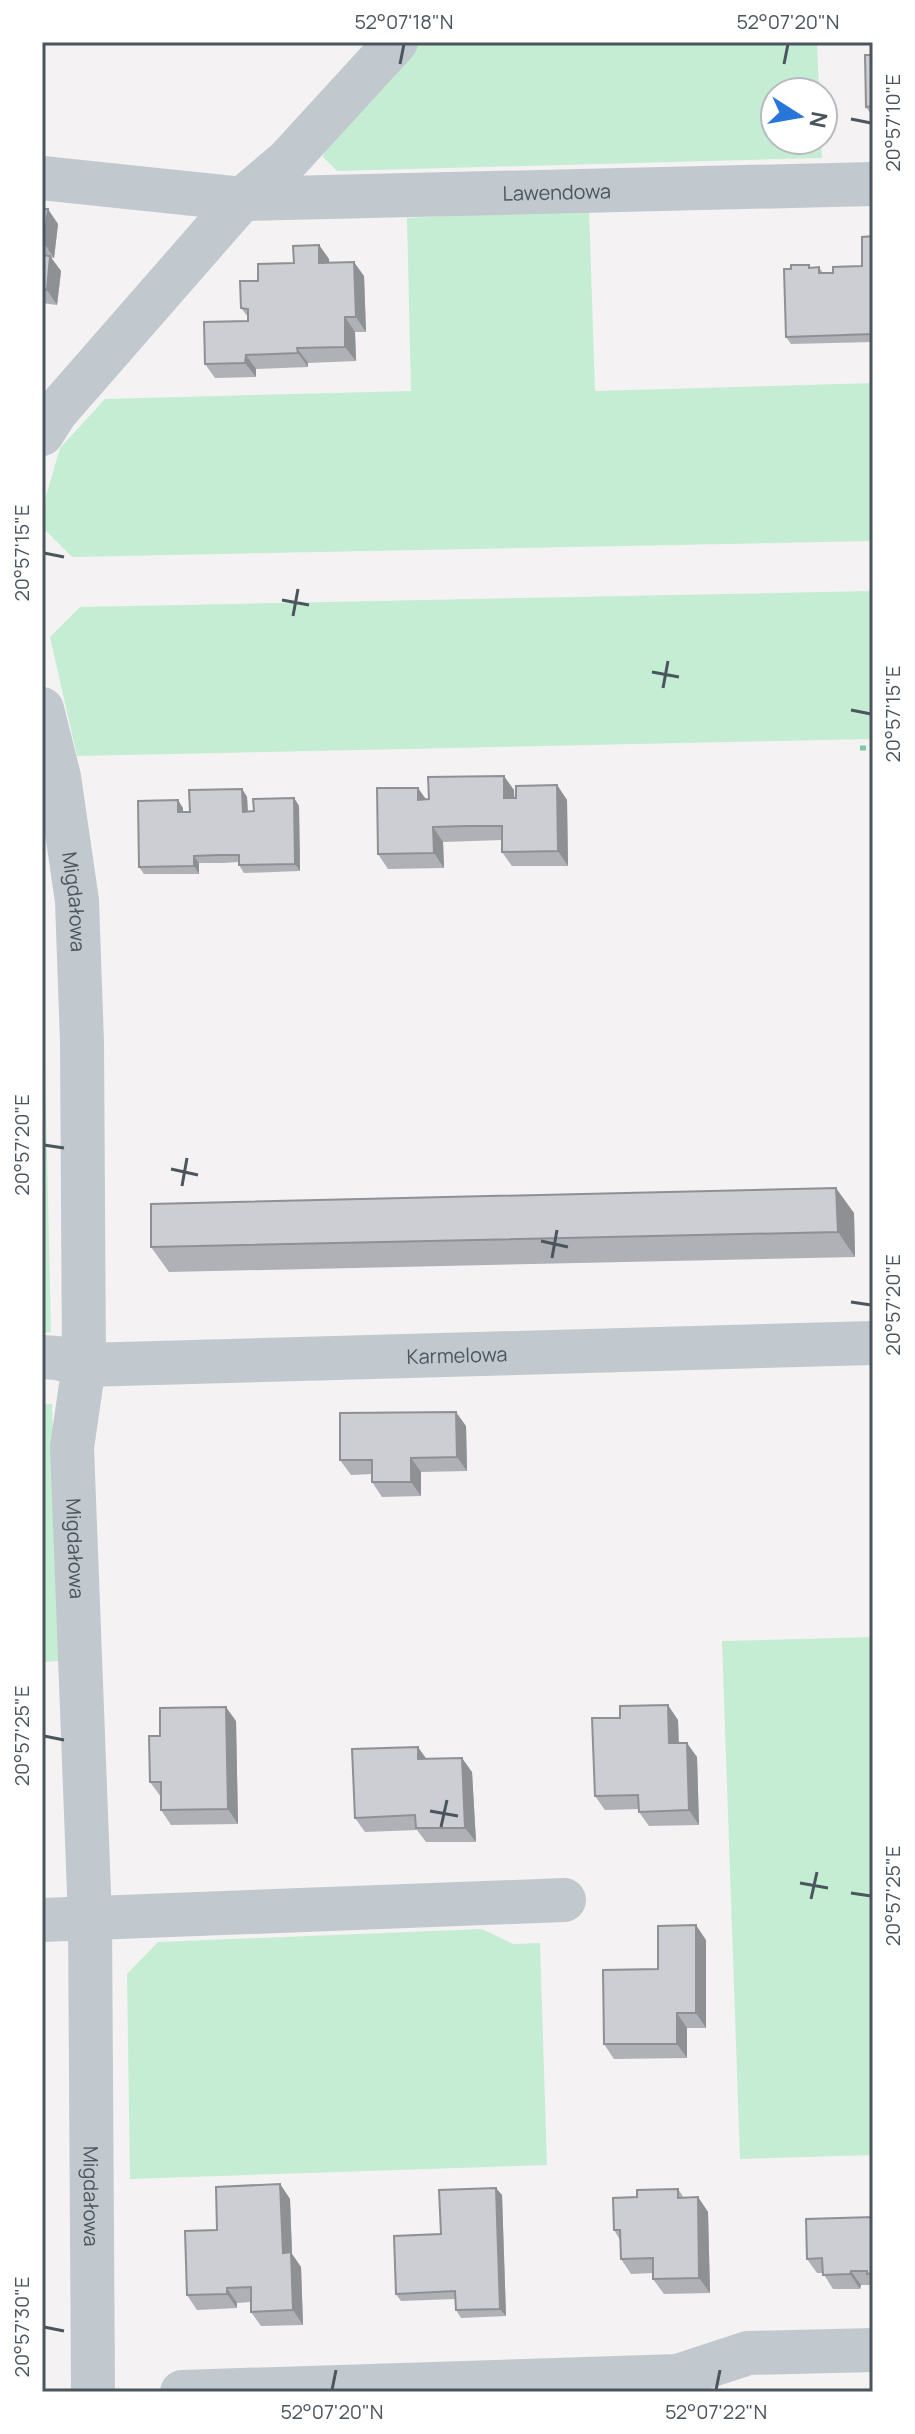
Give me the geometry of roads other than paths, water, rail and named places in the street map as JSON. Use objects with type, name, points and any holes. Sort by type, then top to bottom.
[{"type":"street","points":[[42,434],[56,412],[242,199],[287,161],[396,42]]},
{"type":"street","name":"Lawendowa","points":[[42,178],[242,199],[873,184]]},
{"type":"street","name":"Migdałowa","points":[[42,709],[59,777],[77,901],[82,1042],[63,1361],[72,1447],[90,1919],[93,2392]]},
{"type":"street","name":"Karmelowa","points":[[63,1361],[873,1343]]},
{"type":"street","points":[[42,1920],[564,1900]]},
{"type":"street","points":[[182,2392],[678,2376],[748,2353],[873,2350]]}]
